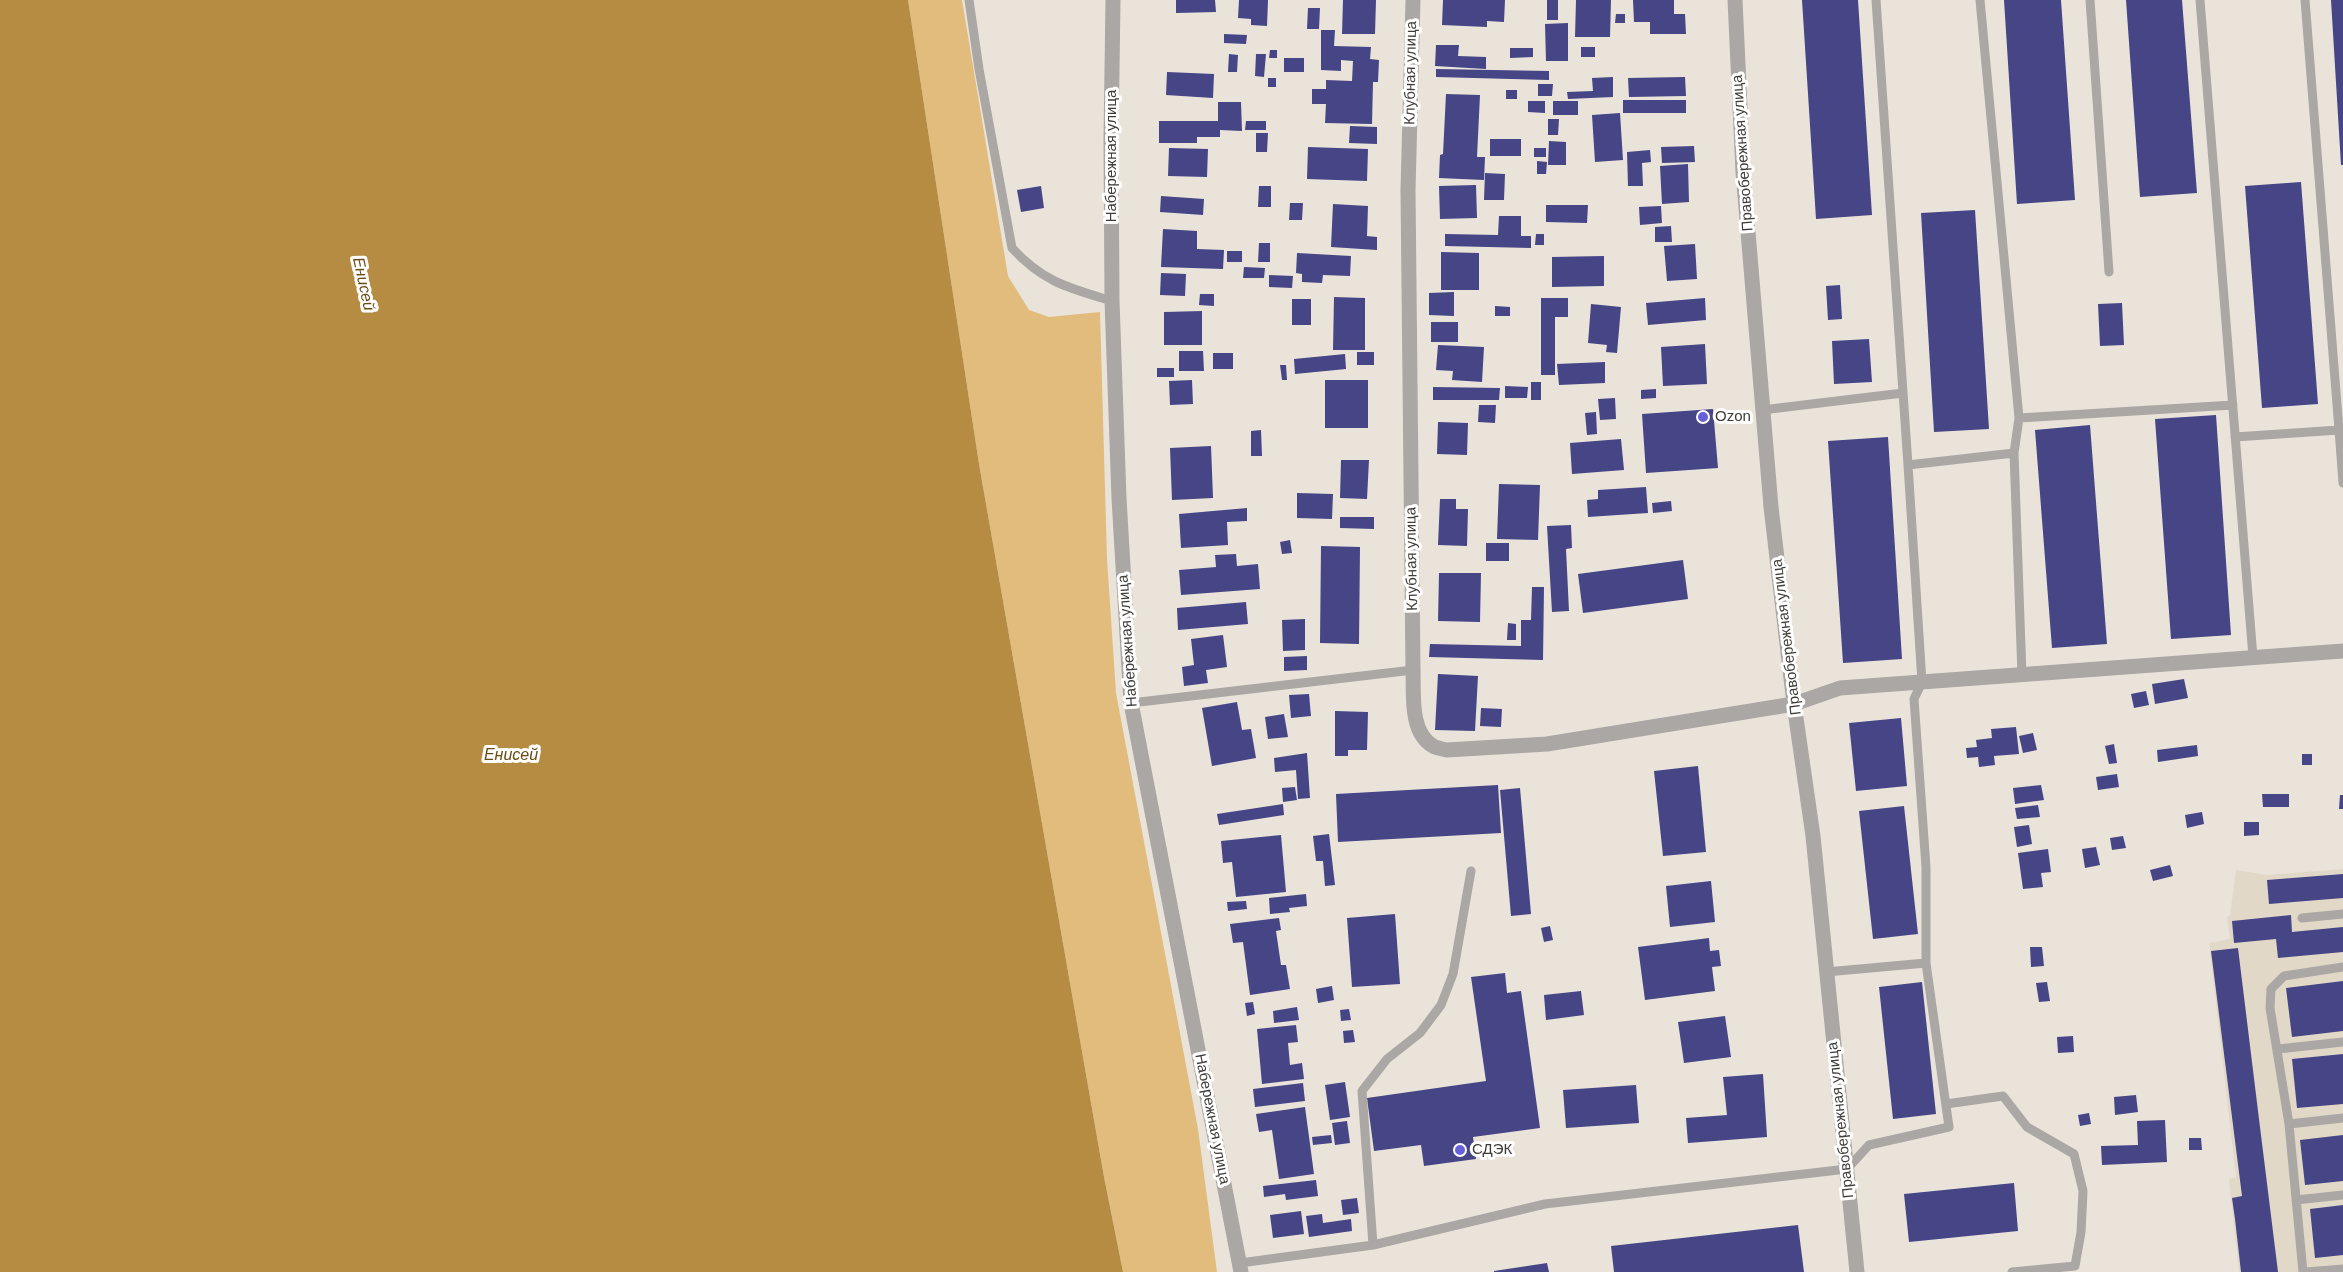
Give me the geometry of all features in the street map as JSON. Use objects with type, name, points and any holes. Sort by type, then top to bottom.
[{"type":"street","name":"Набережная улица","points":[[1113,0],[1112,300],[1119,498],[1131,704],[1240,1268]]},
{"type":"street","name":"Клубная улица","points":[[1413,0],[1408,190],[1413,670],[1416,723],[1422,736],[1433,746],[1447,750],[1547,744],[1794,704],[1840,688],[2343,651]]},
{"type":"street","name":"Правобережная улица","points":[[1735,0],[1743,172],[1762,410],[1794,704],[1813,836],[1857,1272]]},
{"type":"lane","points":[[969,0],[979,69],[1012,248],[1028,265],[1065,287],[1112,300]]},
{"type":"lane","points":[[1240,1268],[1373,1245],[1545,1204],[1847,1169],[1869,1145],[1949,1128],[1926,963],[1926,867],[1914,699],[1922,682],[1876,0]]},
{"type":"lane","points":[[1980,0],[2019,418],[2014,453],[2022,675]]},
{"type":"lane","points":[[2090,0],[2109,272]]},
{"type":"lane","points":[[2200,0],[2253,657]]},
{"type":"lane","points":[[2305,0],[2339,380],[2339,430],[2343,483]]},
{"type":"lane","points":[[1762,410],[1903,393]]},
{"type":"lane","points":[[2019,418],[2233,405]]},
{"type":"lane","points":[[2235,437],[2339,430]]},
{"type":"lane","points":[[1908,465],[2014,453]]},
{"type":"lane","points":[[1131,704],[1413,670]]},
{"type":"lane","points":[[1373,1245],[1362,1090],[1387,1059],[1420,1033],[1441,1005],[1453,974],[1471,871]]},
{"type":"lane","points":[[2302,918],[2343,915]]},
{"type":"lane","points":[[1826,972],[1926,963]]},
{"type":"lane","points":[[2343,967],[2284,976],[2271,989],[2270,1008],[2289,1124],[2305,1272],[2343,1269]]},
{"type":"lane","points":[[2278,1049],[2343,1042]]},
{"type":"lane","points":[[1946,1104],[2002,1096],[2027,1127],[2074,1154],[2083,1191],[2076,1269],[2012,1272]]},
{"type":"lane","points":[[2289,1124],[2343,1118]]},
{"type":"lane","points":[[2296,1200],[2343,1195]]},
{"type":"shaded area","points":[[908,0],[962,0],[1008,276],[1029,310],[1049,317],[1100,312],[1107,559],[1116,693],[1198,1129],[1217,1272],[1123,1272],[1104,1177],[979,464]]},
{"type":"shaded area","points":[[2343,869],[2343,1272],[2239,1272],[2229,1179],[2236,1177],[2209,943],[2230,939],[2227,917],[2230,915],[2236,870],[2267,875]]},
{"type":"water","name":"Енисей","points":[[0,0],[908,0],[979,464],[1104,1177],[1123,1272],[0,1272]]},
{"type":"building","points":[[1176,0],[1215,0],[1216,12],[1176,13]]},
{"type":"building","points":[[1239,0],[1268,0],[1267,26],[1251,25],[1251,19],[1238,18]]},
{"type":"building","points":[[1343,0],[1376,0],[1375,34],[1342,34]]},
{"type":"building","points":[[1443,0],[1505,0],[1504,22],[1487,21],[1487,27],[1442,25]]},
{"type":"building","points":[[1547,0],[1558,0],[1558,20],[1547,20]]},
{"type":"building","points":[[1576,0],[1611,0],[1610,37],[1575,37]]},
{"type":"building","points":[[1633,0],[1674,0],[1674,14],[1685,14],[1686,34],[1650,34],[1650,22],[1634,22]]},
{"type":"building","points":[[1802,0],[1858,0],[1872,215],[1816,219]]},
{"type":"building","points":[[2004,0],[2061,0],[2075,200],[2017,204]]},
{"type":"building","points":[[2126,0],[2182,0],[2197,193],[2140,197]]},
{"type":"building","points":[[2331,0],[2343,0],[2343,165],[2341,165]]},
{"type":"building","points":[[1308,8],[1320,8],[1319,29],[1307,29]]},
{"type":"building","points":[[1616,14],[1625,14],[1625,23],[1615,23]]},
{"type":"building","points":[[1568,23],[1568,61],[1546,61],[1545,24]]},
{"type":"building","points":[[1321,30],[1335,30],[1334,46],[1371,47],[1370,59],[1379,60],[1378,82],[1373,82],[1372,124],[1325,123],[1326,104],[1312,104],[1312,89],[1326,89],[1326,80],[1352,81],[1353,61],[1341,60],[1341,71],[1321,70]]},
{"type":"building","points":[[1224,34],[1247,35],[1246,44],[1224,43]]},
{"type":"building","points":[[1436,45],[1459,45],[1458,56],[1486,57],[1486,69],[1435,66]]},
{"type":"building","points":[[1581,47],[1595,47],[1595,57],[1581,57]]},
{"type":"building","points":[[1510,48],[1533,48],[1533,57],[1510,58]]},
{"type":"building","points":[[1270,50],[1277,50],[1277,58],[1269,58]]},
{"type":"building","points":[[1229,54],[1238,55],[1237,72],[1228,72]]},
{"type":"building","points":[[1256,54],[1266,54],[1264,77],[1255,76]]},
{"type":"building","points":[[1284,58],[1304,58],[1304,72],[1284,72]]},
{"type":"building","points":[[1436,69],[1549,71],[1549,80],[1436,77]]},
{"type":"building","points":[[1167,72],[1214,74],[1213,98],[1166,95]]},
{"type":"building","points":[[1613,77],[1613,97],[1568,99],[1567,92],[1593,91],[1592,78]]},
{"type":"building","points":[[1685,77],[1686,96],[1629,97],[1628,78]]},
{"type":"building","points":[[1268,78],[1276,78],[1276,87],[1268,87]]},
{"type":"building","points":[[1538,84],[1553,84],[1552,96],[1538,96]]},
{"type":"building","points":[[1506,90],[1517,90],[1517,99],[1506,99]]},
{"type":"building","points":[[1446,94],[1480,95],[1477,157],[1485,157],[1484,180],[1439,178],[1440,155],[1443,154]]},
{"type":"building","points":[[1623,100],[1686,100],[1686,113],[1623,113]]},
{"type":"building","points":[[1528,101],[1545,101],[1545,113],[1528,112]]},
{"type":"building","points":[[1553,101],[1578,101],[1578,115],[1553,115]]},
{"type":"building","points":[[1218,102],[1241,102],[1242,131],[1220,130],[1220,137],[1197,137],[1197,143],[1159,143],[1159,121],[1218,121]]},
{"type":"building","points":[[1620,113],[1623,160],[1595,162],[1592,115]]},
{"type":"building","points":[[1548,119],[1559,119],[1558,135],[1548,135]]},
{"type":"building","points":[[1246,121],[1266,121],[1266,130],[1245,130]]},
{"type":"building","points":[[1350,126],[1377,127],[1377,144],[1349,143]]},
{"type":"building","points":[[1256,133],[1268,133],[1267,152],[1256,152]]},
{"type":"building","points":[[1490,139],[1521,139],[1521,156],[1490,156]]},
{"type":"building","points":[[1549,141],[1566,142],[1566,165],[1548,165]]},
{"type":"building","points":[[1694,146],[1695,162],[1662,163],[1661,147]]},
{"type":"building","points":[[1308,147],[1368,149],[1367,181],[1307,179]]},
{"type":"building","points":[[1169,148],[1208,149],[1207,177],[1168,176]]},
{"type":"building","points":[[1534,148],[1546,148],[1546,157],[1534,157]]},
{"type":"building","points":[[1650,150],[1651,162],[1642,163],[1643,186],[1628,186],[1627,152]]},
{"type":"building","points":[[1537,161],[1547,162],[1546,174],[1537,174]]},
{"type":"building","points":[[1688,164],[1689,202],[1662,204],[1660,166]]},
{"type":"building","points":[[1485,173],[1505,174],[1504,200],[1484,200]]},
{"type":"building","points":[[2301,182],[2318,404],[2262,408],[2245,186]]},
{"type":"building","points":[[1476,185],[1477,218],[1440,219],[1439,186]]},
{"type":"building","points":[[1041,186],[1044,208],[1021,212],[1017,190]]},
{"type":"building","points":[[1259,186],[1271,186],[1271,207],[1258,207]]},
{"type":"building","points":[[1161,196],[1204,199],[1203,215],[1160,212]]},
{"type":"building","points":[[1290,203],[1303,203],[1302,220],[1289,220]]},
{"type":"building","points":[[1333,204],[1368,206],[1367,236],[1377,237],[1377,250],[1331,247]]},
{"type":"building","points":[[1546,205],[1588,205],[1587,223],[1546,222]]},
{"type":"building","points":[[1661,206],[1662,223],[1640,225],[1639,207]]},
{"type":"building","points":[[1975,210],[1989,429],[1934,432],[1921,213]]},
{"type":"building","points":[[1499,216],[1521,216],[1521,236],[1531,236],[1531,248],[1445,246],[1445,234],[1498,235]]},
{"type":"building","points":[[1671,226],[1672,242],[1655,242],[1655,227]]},
{"type":"building","points":[[1163,229],[1197,231],[1197,249],[1224,250],[1223,269],[1161,267]]},
{"type":"building","points":[[1536,234],[1544,234],[1544,245],[1535,245]]},
{"type":"building","points":[[1259,243],[1270,243],[1270,262],[1258,262]]},
{"type":"building","points":[[1695,244],[1697,279],[1667,281],[1664,246]]},
{"type":"building","points":[[1227,251],[1242,251],[1242,262],[1227,262]]},
{"type":"building","points":[[1441,252],[1479,253],[1479,290],[1441,290]]},
{"type":"building","points":[[1297,253],[1351,256],[1350,276],[1323,275],[1322,283],[1302,282],[1302,274],[1296,273]]},
{"type":"building","points":[[1604,256],[1604,286],[1552,287],[1552,257]]},
{"type":"building","points":[[1244,267],[1265,268],[1264,278],[1243,278]]},
{"type":"building","points":[[1161,273],[1186,274],[1185,296],[1160,295]]},
{"type":"building","points":[[1269,275],[1293,276],[1292,288],[1269,287]]},
{"type":"building","points":[[1840,285],[1842,319],[1828,320],[1826,286]]},
{"type":"building","points":[[1454,292],[1454,316],[1429,315],[1429,293]]},
{"type":"building","points":[[1200,294],[1214,294],[1214,306],[1199,305]]},
{"type":"building","points":[[1334,297],[1365,298],[1365,350],[1333,350]]},
{"type":"building","points":[[1541,298],[1568,298],[1568,317],[1555,317],[1555,375],[1541,375]]},
{"type":"building","points":[[1705,298],[1706,320],[1648,325],[1646,303]]},
{"type":"building","points":[[1292,299],[1311,299],[1311,325],[1292,325]]},
{"type":"building","points":[[2122,303],[2124,345],[2100,346],[2098,304]]},
{"type":"building","points":[[1591,304],[1621,307],[1617,353],[1606,352],[1607,345],[1588,343]]},
{"type":"building","points":[[1495,306],[1510,307],[1510,316],[1495,316]]},
{"type":"building","points":[[1202,311],[1202,345],[1164,345],[1164,312]]},
{"type":"building","points":[[1431,322],[1458,322],[1458,342],[1431,342]]},
{"type":"building","points":[[1869,339],[1872,382],[1834,384],[1832,341]]},
{"type":"building","points":[[1705,344],[1707,384],[1663,386],[1661,347]]},
{"type":"building","points":[[1438,345],[1484,347],[1482,382],[1452,380],[1453,371],[1436,370]]},
{"type":"building","points":[[1179,351],[1203,351],[1204,371],[1179,371]]},
{"type":"building","points":[[1357,352],[1374,352],[1374,365],[1357,365]]},
{"type":"building","points":[[1213,353],[1233,353],[1233,369],[1213,369]]},
{"type":"building","points":[[1345,354],[1346,369],[1295,374],[1294,359]]},
{"type":"building","points":[[1605,362],[1605,383],[1559,385],[1557,364]]},
{"type":"building","points":[[1280,365],[1286,365],[1287,380],[1282,380]]},
{"type":"building","points":[[1157,368],[1174,368],[1174,377],[1157,377]]},
{"type":"building","points":[[1192,380],[1193,404],[1170,405],[1169,381]]},
{"type":"building","points":[[1325,380],[1368,380],[1368,428],[1325,428]]},
{"type":"building","points":[[1531,382],[1541,382],[1541,400],[1531,400]]},
{"type":"building","points":[[1505,386],[1528,387],[1527,398],[1505,398]]},
{"type":"building","points":[[1433,387],[1500,388],[1499,400],[1433,400]]},
{"type":"building","points":[[1656,389],[1656,398],[1641,399],[1641,390]]},
{"type":"building","points":[[1615,398],[1616,419],[1600,420],[1598,399]]},
{"type":"building","points":[[1479,405],[1496,405],[1495,423],[1478,422]]},
{"type":"building","points":[[1713,409],[1718,468],[1646,473],[1642,414]]},
{"type":"building","points":[[1596,412],[1597,434],[1587,435],[1585,413]]},
{"type":"building","points":[[2216,415],[2231,635],[2171,639],[2155,419]]},
{"type":"building","points":[[1438,422],[1468,423],[1467,455],[1437,454]]},
{"type":"building","points":[[2090,425],[2107,644],[2052,648],[2035,430]]},
{"type":"building","points":[[1261,430],[1262,456],[1251,456],[1251,431]]},
{"type":"building","points":[[1888,437],[1902,659],[1843,663],[1828,441]]},
{"type":"building","points":[[1621,439],[1624,470],[1572,474],[1570,443]]},
{"type":"building","points":[[1211,446],[1213,498],[1172,500],[1170,448]]},
{"type":"building","points":[[1341,460],[1369,460],[1367,499],[1340,498]]},
{"type":"building","points":[[1499,484],[1540,485],[1538,540],[1497,539]]},
{"type":"building","points":[[1646,487],[1648,513],[1588,517],[1587,500],[1598,499],[1598,490]]},
{"type":"building","points":[[1297,493],[1333,494],[1332,519],[1297,518]]},
{"type":"building","points":[[1440,499],[1456,499],[1456,509],[1468,509],[1467,546],[1438,545]]},
{"type":"building","points":[[1671,501],[1672,511],[1653,513],[1652,503]]},
{"type":"building","points":[[1247,508],[1247,521],[1227,522],[1228,545],[1181,548],[1179,514]]},
{"type":"building","points":[[1340,517],[1374,517],[1374,529],[1340,528]]},
{"type":"building","points":[[1571,525],[1572,548],[1566,549],[1569,611],[1552,612],[1547,526]]},
{"type":"building","points":[[1290,540],[1292,553],[1282,554],[1280,542]]},
{"type":"building","points":[[1486,543],[1509,543],[1509,561],[1486,561]]},
{"type":"building","points":[[1321,546],[1360,547],[1359,644],[1320,643]]},
{"type":"building","points":[[1236,554],[1237,566],[1258,564],[1260,589],[1181,595],[1179,570],[1216,567],[1215,555]]},
{"type":"building","points":[[1683,560],[1688,599],[1583,613],[1578,574]]},
{"type":"building","points":[[1439,573],[1481,573],[1480,622],[1438,621]]},
{"type":"building","points":[[1532,587],[1544,587],[1543,660],[1429,657],[1430,644],[1521,646],[1521,620],[1531,620]]},
{"type":"building","points":[[1246,602],[1248,624],[1178,630],[1177,608]]},
{"type":"building","points":[[1305,619],[1305,650],[1283,651],[1282,620]]},
{"type":"building","points":[[1508,623],[1516,624],[1516,640],[1507,640]]},
{"type":"building","points":[[1223,635],[1227,667],[1206,670],[1208,683],[1184,686],[1182,667],[1194,665],[1191,639]]},
{"type":"building","points":[[1307,656],[1307,670],[1284,671],[1284,657]]},
{"type":"building","points":[[1438,674],[1478,676],[1475,731],[1435,730]]},
{"type":"building","points":[[2184,679],[2188,698],[2155,704],[2152,684]]},
{"type":"building","points":[[2146,691],[2149,705],[2134,708],[2131,694]]},
{"type":"building","points":[[1309,694],[1311,716],[1291,718],[1289,695]]},
{"type":"building","points":[[1237,702],[1242,730],[1251,729],[1256,758],[1212,766],[1202,708]]},
{"type":"building","points":[[1481,708],[1502,709],[1501,727],[1480,726]]},
{"type":"building","points":[[1335,711],[1368,712],[1367,750],[1348,750],[1348,756],[1335,756]]},
{"type":"building","points":[[1284,714],[1288,737],[1268,739],[1265,717]]},
{"type":"building","points":[[1901,718],[1907,786],[1856,791],[1849,723]]},
{"type":"building","points":[[2016,727],[2019,754],[1994,756],[1995,765],[1979,767],[1978,757],[1967,758],[1966,748],[1977,747],[1976,740],[1992,738],[1991,729]]},
{"type":"building","points":[[2033,733],[2037,750],[2023,753],[2019,736]]},
{"type":"building","points":[[2114,744],[2117,763],[2109,764],[2105,746]]},
{"type":"building","points":[[2197,745],[2198,756],[2158,762],[2157,750]]},
{"type":"building","points":[[1307,753],[1310,798],[1298,799],[1296,770],[1275,772],[1274,758]]},
{"type":"building","points":[[2302,754],[2312,754],[2312,765],[2302,765]]},
{"type":"building","points":[[1698,766],[1706,852],[1663,856],[1654,771]]},
{"type":"building","points":[[2117,774],[2119,787],[2098,790],[2096,777]]},
{"type":"building","points":[[1498,785],[1501,833],[1338,842],[1336,794]]},
{"type":"building","points":[[2041,785],[2044,800],[2015,804],[2013,788]]},
{"type":"building","points":[[1295,787],[1297,800],[1283,802],[1282,788]]},
{"type":"building","points":[[1520,788],[1531,914],[1511,916],[1500,790]]},
{"type":"building","points":[[2262,794],[2289,794],[2289,807],[2263,807]]},
{"type":"building","points":[[2340,795],[2343,795],[2343,809],[2339,809]]},
{"type":"building","points":[[1283,804],[1284,815],[1219,825],[1217,814]]},
{"type":"building","points":[[2038,805],[2040,817],[2017,819],[2015,808]]},
{"type":"building","points":[[1904,806],[1918,934],[1873,939],[1859,811]]},
{"type":"building","points":[[2202,812],[2204,824],[2187,828],[2185,815]]},
{"type":"building","points":[[2244,822],[2259,822],[2259,835],[2244,836]]},
{"type":"building","points":[[2029,825],[2032,844],[2017,847],[2014,827]]},
{"type":"building","points":[[1329,834],[1335,885],[1325,886],[1323,861],[1316,861],[1313,836]]},
{"type":"building","points":[[1281,835],[1286,892],[1236,897],[1232,862],[1223,863],[1221,841]]},
{"type":"building","points":[[2123,836],[2126,848],[2112,850],[2110,838]]},
{"type":"building","points":[[2096,847],[2100,865],[2085,868],[2082,849]]},
{"type":"building","points":[[2048,849],[2051,872],[2041,873],[2043,887],[2023,889],[2018,853]]},
{"type":"building","points":[[2170,865],[2173,876],[2153,881],[2150,870]]},
{"type":"building","points":[[2343,874],[2343,898],[2269,904],[2267,880]]},
{"type":"building","points":[[1711,881],[1715,922],[1670,927],[1666,886]]},
{"type":"building","points":[[1306,894],[1307,906],[1289,908],[1290,912],[1270,914],[1269,898]]},
{"type":"building","points":[[1246,901],[1247,909],[1228,911],[1227,902]]},
{"type":"building","points":[[1395,914],[1400,984],[1352,987],[1347,918]]},
{"type":"building","points":[[2291,915],[2292,932],[2343,927],[2343,952],[2278,958],[2276,939],[2234,943],[2232,921]]},
{"type":"building","points":[[1279,918],[1281,930],[1276,931],[1281,965],[1286,965],[1290,989],[1250,995],[1243,942],[1233,943],[1230,924]]},
{"type":"building","points":[[1550,926],[1553,940],[1544,942],[1541,928]]},
{"type":"building","points":[[1709,938],[1710,951],[1719,950],[1721,966],[1712,967],[1715,991],[1645,1000],[1638,947]]},
{"type":"building","points":[[2030,947],[2042,947],[2044,966],[2031,967]]},
{"type":"building","points":[[2238,948],[2278,1272],[2241,1272],[2232,1198],[2242,1196],[2211,951]]},
{"type":"building","points":[[1505,973],[1507,993],[1521,991],[1540,1128],[1473,1137],[1476,1159],[1424,1166],[1421,1145],[1374,1151],[1367,1098],[1486,1081],[1471,977]]},
{"type":"building","points":[[2343,981],[2343,1031],[2292,1037],[2286,988]]},
{"type":"building","points":[[1922,982],[1936,1114],[1893,1119],[1879,987]]},
{"type":"building","points":[[2047,982],[2050,1001],[2039,1002],[2036,983]]},
{"type":"building","points":[[1332,986],[1334,1000],[1318,1003],[1316,989]]},
{"type":"building","points":[[1581,991],[1584,1015],[1546,1020],[1544,995]]},
{"type":"building","points":[[1253,1002],[1255,1014],[1247,1016],[1245,1003]]},
{"type":"building","points":[[1297,1007],[1299,1020],[1274,1023],[1273,1011]]},
{"type":"building","points":[[1349,1009],[1351,1020],[1341,1021],[1340,1010]]},
{"type":"building","points":[[1725,1016],[1731,1057],[1684,1063],[1678,1022]]},
{"type":"building","points":[[1296,1025],[1298,1042],[1288,1043],[1290,1065],[1302,1063],[1304,1079],[1262,1084],[1257,1029]]},
{"type":"building","points":[[1353,1030],[1355,1042],[1344,1043],[1343,1031]]},
{"type":"building","points":[[2073,1036],[2074,1052],[2058,1053],[2057,1037]]},
{"type":"building","points":[[2343,1054],[2343,1104],[2297,1108],[2292,1059]]},
{"type":"building","points":[[1763,1074],[1767,1137],[1688,1143],[1686,1118],[1727,1115],[1723,1077]]},
{"type":"building","points":[[1345,1082],[1350,1117],[1330,1120],[1325,1085]]},
{"type":"building","points":[[1303,1083],[1305,1101],[1255,1107],[1253,1089]]},
{"type":"building","points":[[1636,1085],[1639,1123],[1566,1128],[1563,1090]]},
{"type":"building","points":[[2136,1095],[2138,1112],[2115,1115],[2114,1097]]},
{"type":"building","points":[[1305,1107],[1314,1174],[1279,1179],[1272,1130],[1259,1132],[1256,1114]]},
{"type":"building","points":[[2089,1113],[2091,1124],[2080,1126],[2078,1115]]},
{"type":"building","points":[[2165,1120],[2167,1162],[2102,1165],[2101,1146],[2138,1145],[2137,1121]]},
{"type":"building","points":[[1347,1121],[1350,1143],[1335,1145],[1332,1123]]},
{"type":"building","points":[[1331,1135],[1332,1143],[1313,1145],[1312,1137]]},
{"type":"building","points":[[2343,1135],[2343,1181],[2305,1185],[2300,1140]]},
{"type":"building","points":[[2189,1138],[2201,1138],[2202,1150],[2189,1150]]},
{"type":"building","points":[[1316,1180],[1318,1196],[1286,1200],[1285,1194],[1264,1197],[1263,1186]]},
{"type":"building","points":[[2014,1183],[2018,1231],[1909,1242],[1904,1194]]},
{"type":"building","points":[[1357,1198],[1359,1213],[1343,1215],[1341,1200]]},
{"type":"building","points":[[2343,1205],[2343,1255],[2315,1258],[2310,1209]]},
{"type":"building","points":[[1301,1211],[1304,1234],[1273,1238],[1270,1215]]},
{"type":"building","points":[[1322,1214],[1323,1223],[1351,1219],[1352,1231],[1309,1237],[1306,1216]]},
{"type":"building","points":[[1798,1225],[1804,1272],[1614,1272],[1611,1246]]},
{"type":"building","points":[[1547,1263],[1549,1272],[1494,1272],[1494,1271]]},
{"type":"place","name":"Ozon","points":[[1703,417]]},
{"type":"place","name":"СДЭК","points":[[1460,1150]]}]
